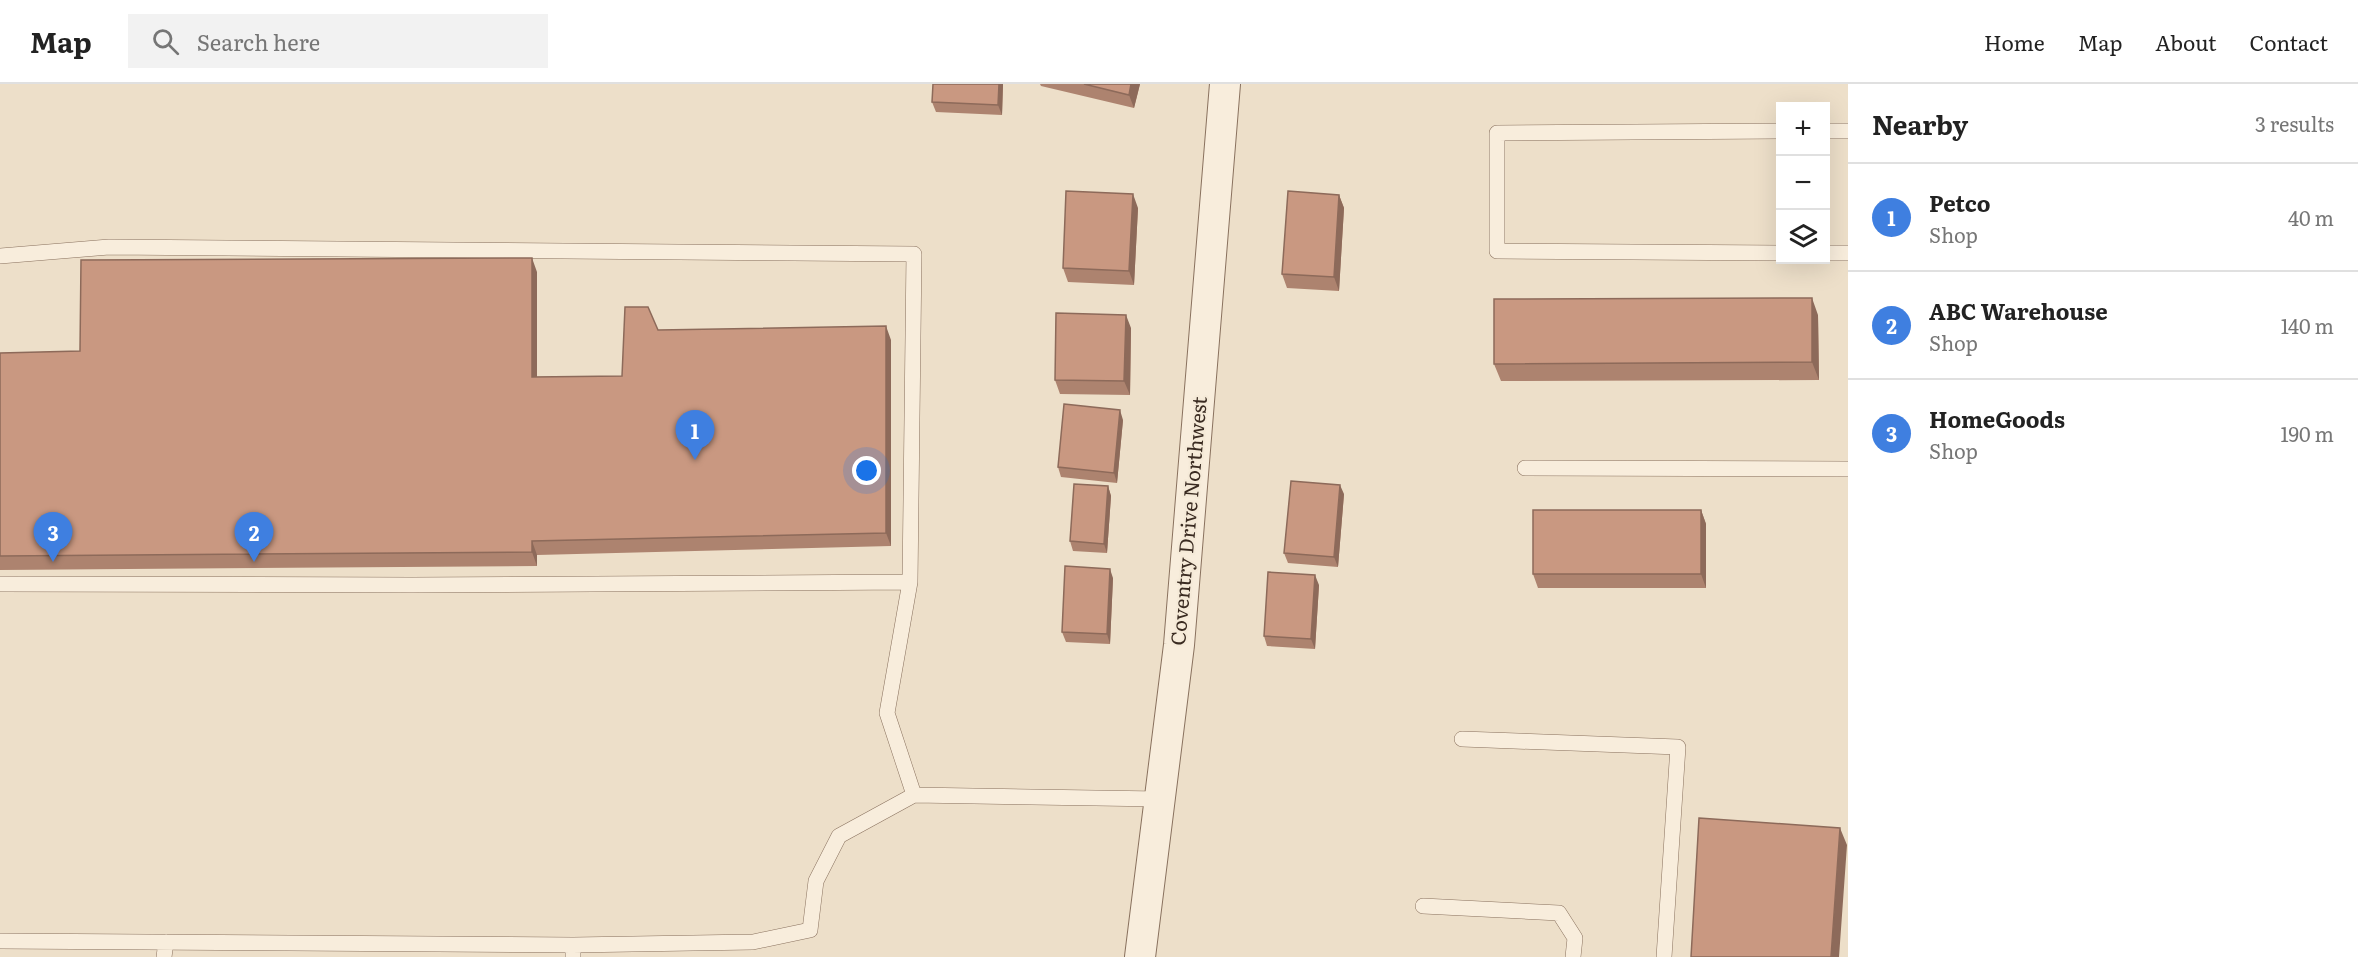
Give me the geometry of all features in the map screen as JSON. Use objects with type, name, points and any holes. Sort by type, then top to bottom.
[{"type":"street","name":"Coventry Drive Northwest","points":[[1140,957],[1179,645],[1226,84]]},
{"type":"lane","points":[[1776,131],[1497,133],[1497,251],[1776,253]]},
{"type":"lane","points":[[1830,131],[1848,131]]},
{"type":"lane","points":[[0,256],[109,247],[914,254],[910,582],[887,712],[914,795]]},
{"type":"lane","points":[[1830,253],[1848,253]]},
{"type":"lane","points":[[1525,468],[1848,468]]},
{"type":"lane","points":[[0,584],[412,585],[910,582]]},
{"type":"lane","points":[[1462,739],[1678,747],[1664,957]]},
{"type":"lane","points":[[0,941],[165,949],[573,951],[753,942],[810,930],[816,881],[839,836],[914,795],[1159,799]]},
{"type":"lane","points":[[1423,906],[1559,913],[1575,938],[1573,957]]},
{"type":"building","points":[[933,84],[999,84],[998,105],[932,102]]},
{"type":"building","points":[[1084,84],[1131,84],[1129,95]]},
{"type":"building","points":[[1066,191],[1133,194],[1129,271],[1063,268]]},
{"type":"building","points":[[1288,191],[1339,195],[1334,277],[1282,274]]},
{"type":"building","points":[[532,258],[532,377],[622,376],[625,307],[648,307],[658,330],[886,326],[886,533],[532,541],[532,552],[0,556],[0,353],[80,351],[81,260]]},
{"type":"building","points":[[1812,298],[1812,362],[1494,364],[1494,299]]},
{"type":"building","points":[[1056,313],[1126,315],[1124,381],[1055,380]]},
{"type":"building","points":[[1064,404],[1120,410],[1114,473],[1058,467]]},
{"type":"building","points":[[1291,481],[1340,485],[1334,557],[1284,553]]},
{"type":"building","points":[[1074,484],[1108,486],[1104,544],[1070,541]]},
{"type":"building","points":[[1533,510],[1701,510],[1701,574],[1533,574]]},
{"type":"building","points":[[1065,566],[1110,569],[1107,634],[1062,632]]},
{"type":"building","points":[[1268,572],[1315,575],[1311,639],[1264,636]]},
{"type":"building","points":[[1699,818],[1840,828],[1831,957],[1691,957]]},
{"type":"place","name":"Petco","points":[[695,460]]},
{"type":"place","name":"HomeGoods","points":[[53,562]]},
{"type":"place","name":"ABC Warehouse","points":[[254,562]]}]
